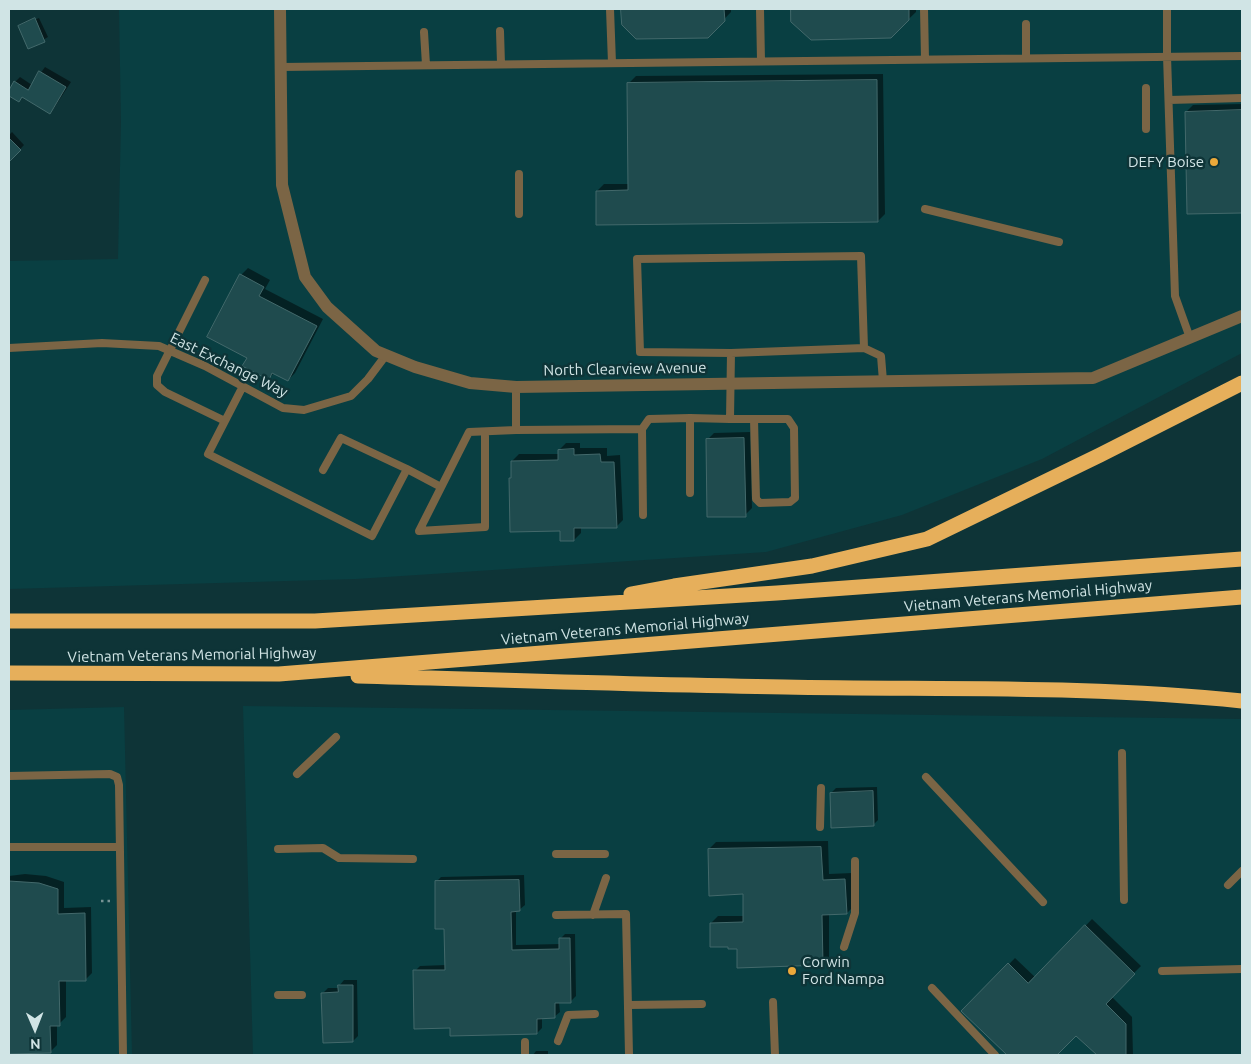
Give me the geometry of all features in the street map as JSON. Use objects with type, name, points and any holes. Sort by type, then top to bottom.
[{"type":"highway","points":[[572,606],[674,586],[812,566],[927,539],[1100,455],[1242,383]]},
{"type":"highway","name":"Vietnam Veterans Memorial Highway","points":[[9,621],[315,621],[787,592],[1242,559]]},
{"type":"highway","name":"Vietnam Veterans Memorial Highway","points":[[9,673],[279,674],[1242,597]]},
{"type":"highway","points":[[279,674],[785,687],[999,688],[1190,696],[1242,701]]},
{"type":"street","name":"North Clearview Avenue","points":[[280,9],[282,185],[306,277],[327,307],[376,350],[415,367],[470,383],[516,387],[1094,378],[1242,316]]},
{"type":"lane","points":[[610,9],[612,63]]},
{"type":"lane","points":[[760,9],[761,61]]},
{"type":"lane","points":[[924,9],[925,59]]},
{"type":"lane","points":[[1168,9],[1167,56],[1175,296],[1190,338]]},
{"type":"lane","points":[[1026,24],[1026,58]]},
{"type":"lane","points":[[500,31],[501,64]]},
{"type":"lane","points":[[424,32],[426,65]]},
{"type":"lane","points":[[281,67],[1242,56]]},
{"type":"lane","points":[[1146,88],[1146,129]]},
{"type":"lane","points":[[1169,100],[1242,98]]},
{"type":"lane","points":[[519,174],[520,214]]},
{"type":"lane","points":[[925,209],[1059,242]]},
{"type":"lane","points":[[864,348],[861,256],[637,259],[640,352],[731,353],[864,348],[881,356],[884,381]]},
{"type":"lane","points":[[206,280],[157,376],[157,385],[165,392],[225,422]]},
{"type":"lane","name":"East Exchange Way","points":[[9,348],[102,343],[159,346],[205,366],[282,408],[304,410],[351,396],[368,379],[386,355]]},
{"type":"lane","points":[[730,419],[731,353]]},
{"type":"lane","points":[[243,386],[208,454],[372,536],[406,470]]},
{"type":"lane","points":[[516,387],[516,430]]},
{"type":"lane","points":[[643,515],[642,429],[649,418],[788,419],[794,428],[795,498],[790,502],[760,503],[756,499],[754,419]]},
{"type":"lane","points":[[690,418],[690,493]]},
{"type":"lane","points":[[485,432],[484,527],[419,531],[469,432],[642,429]]},
{"type":"lane","points":[[323,470],[341,438],[441,487]]},
{"type":"lane","points":[[297,774],[336,737]]},
{"type":"lane","points":[[1122,753],[1124,900]]},
{"type":"lane","points":[[9,776],[110,774],[117,777],[119,785],[124,1055]]},
{"type":"lane","points":[[926,777],[1043,902]]},
{"type":"lane","points":[[820,827],[821,788]]},
{"type":"lane","points":[[9,847],[120,847]]},
{"type":"lane","points":[[278,849],[323,848],[339,858],[413,859]]},
{"type":"lane","points":[[556,854],[606,854]]},
{"type":"lane","points":[[844,947],[855,914],[855,861]]},
{"type":"lane","points":[[1228,885],[1242,871]]},
{"type":"lane","points":[[592,915],[606,878]]},
{"type":"lane","points":[[556,915],[626,914],[629,1055]]},
{"type":"lane","points":[[1162,971],[1242,969]]},
{"type":"lane","points":[[932,988],[995,1055]]},
{"type":"lane","points":[[278,995],[302,995]]},
{"type":"lane","points":[[773,1002],[775,1055]]},
{"type":"lane","points":[[629,1005],[702,1004]]},
{"type":"lane","points":[[558,1041],[568,1015],[595,1014]]},
{"type":"lane","points":[[524,1042],[525,1055]]},
{"type":"path","points":[[101,901],[112,901]]},
{"type":"shaded area","points":[[119,9],[1242,9],[1242,353],[1042,459],[902,515],[766,552],[356,579],[9,589],[9,261],[118,259],[121,122]]},
{"type":"shaded area","points":[[243,706],[1242,719],[1242,1055],[253,1055]]},
{"type":"shaded area","points":[[124,707],[132,1055],[9,1055],[9,710]]},
{"type":"building","points":[[621,9],[724,9],[725,21],[708,38],[636,39],[622,25]]},
{"type":"building","points":[[791,9],[909,9],[909,20],[891,38],[811,40],[791,22]]},
{"type":"building","points":[[35,18],[45,42],[28,49],[18,26]]},
{"type":"building","points":[[39,71],[66,87],[50,114],[22,97],[19,102],[9,96],[9,90],[14,81],[28,90]]},
{"type":"building","points":[[877,80],[878,222],[596,225],[596,191],[628,190],[627,83]]},
{"type":"building","name":"DEFY Boise","points":[[1242,110],[1242,213],[1187,214],[1185,112]]},
{"type":"building","points":[[9,138],[21,150],[9,162]]},
{"type":"building","points":[[240,274],[264,287],[259,296],[317,326],[288,381],[272,373],[269,380],[242,366],[247,358],[207,337]]},
{"type":"building","points":[[744,438],[746,517],[707,517],[706,439]]},
{"type":"building","points":[[574,449],[574,455],[600,454],[601,462],[614,462],[617,528],[574,528],[574,541],[560,541],[560,531],[510,532],[509,478],[511,478],[511,461],[558,460],[558,450]]},
{"type":"building","points":[[873,791],[874,826],[831,828],[830,793]]},
{"type":"building","points":[[821,847],[823,880],[845,879],[847,914],[822,915],[823,965],[737,968],[737,949],[710,947],[710,923],[743,922],[743,894],[709,896],[708,849]]},
{"type":"building","points":[[519,880],[520,911],[511,912],[512,950],[559,949],[559,938],[570,938],[571,1003],[555,1003],[555,1018],[537,1019],[537,1034],[450,1036],[450,1028],[414,1029],[413,970],[445,970],[444,929],[435,929],[435,881]]},
{"type":"building","points":[[9,881],[39,883],[58,889],[58,914],[85,913],[86,981],[59,981],[60,1026],[50,1026],[51,1053],[9,1054]]},
{"type":"building","points":[[1085,925],[1135,974],[1106,1004],[1126,1024],[1126,1055],[1097,1055],[1076,1036],[1057,1055],[1007,1055],[961,1011],[1008,963],[1028,983]]},
{"type":"building","points":[[338,985],[353,985],[353,1042],[323,1043],[321,993],[338,992]]},
{"type":"place","name":"DEFY Boise","points":[[1214,162]]},
{"type":"place","name":"Corwin Ford Nampa","points":[[792,971]]}]
